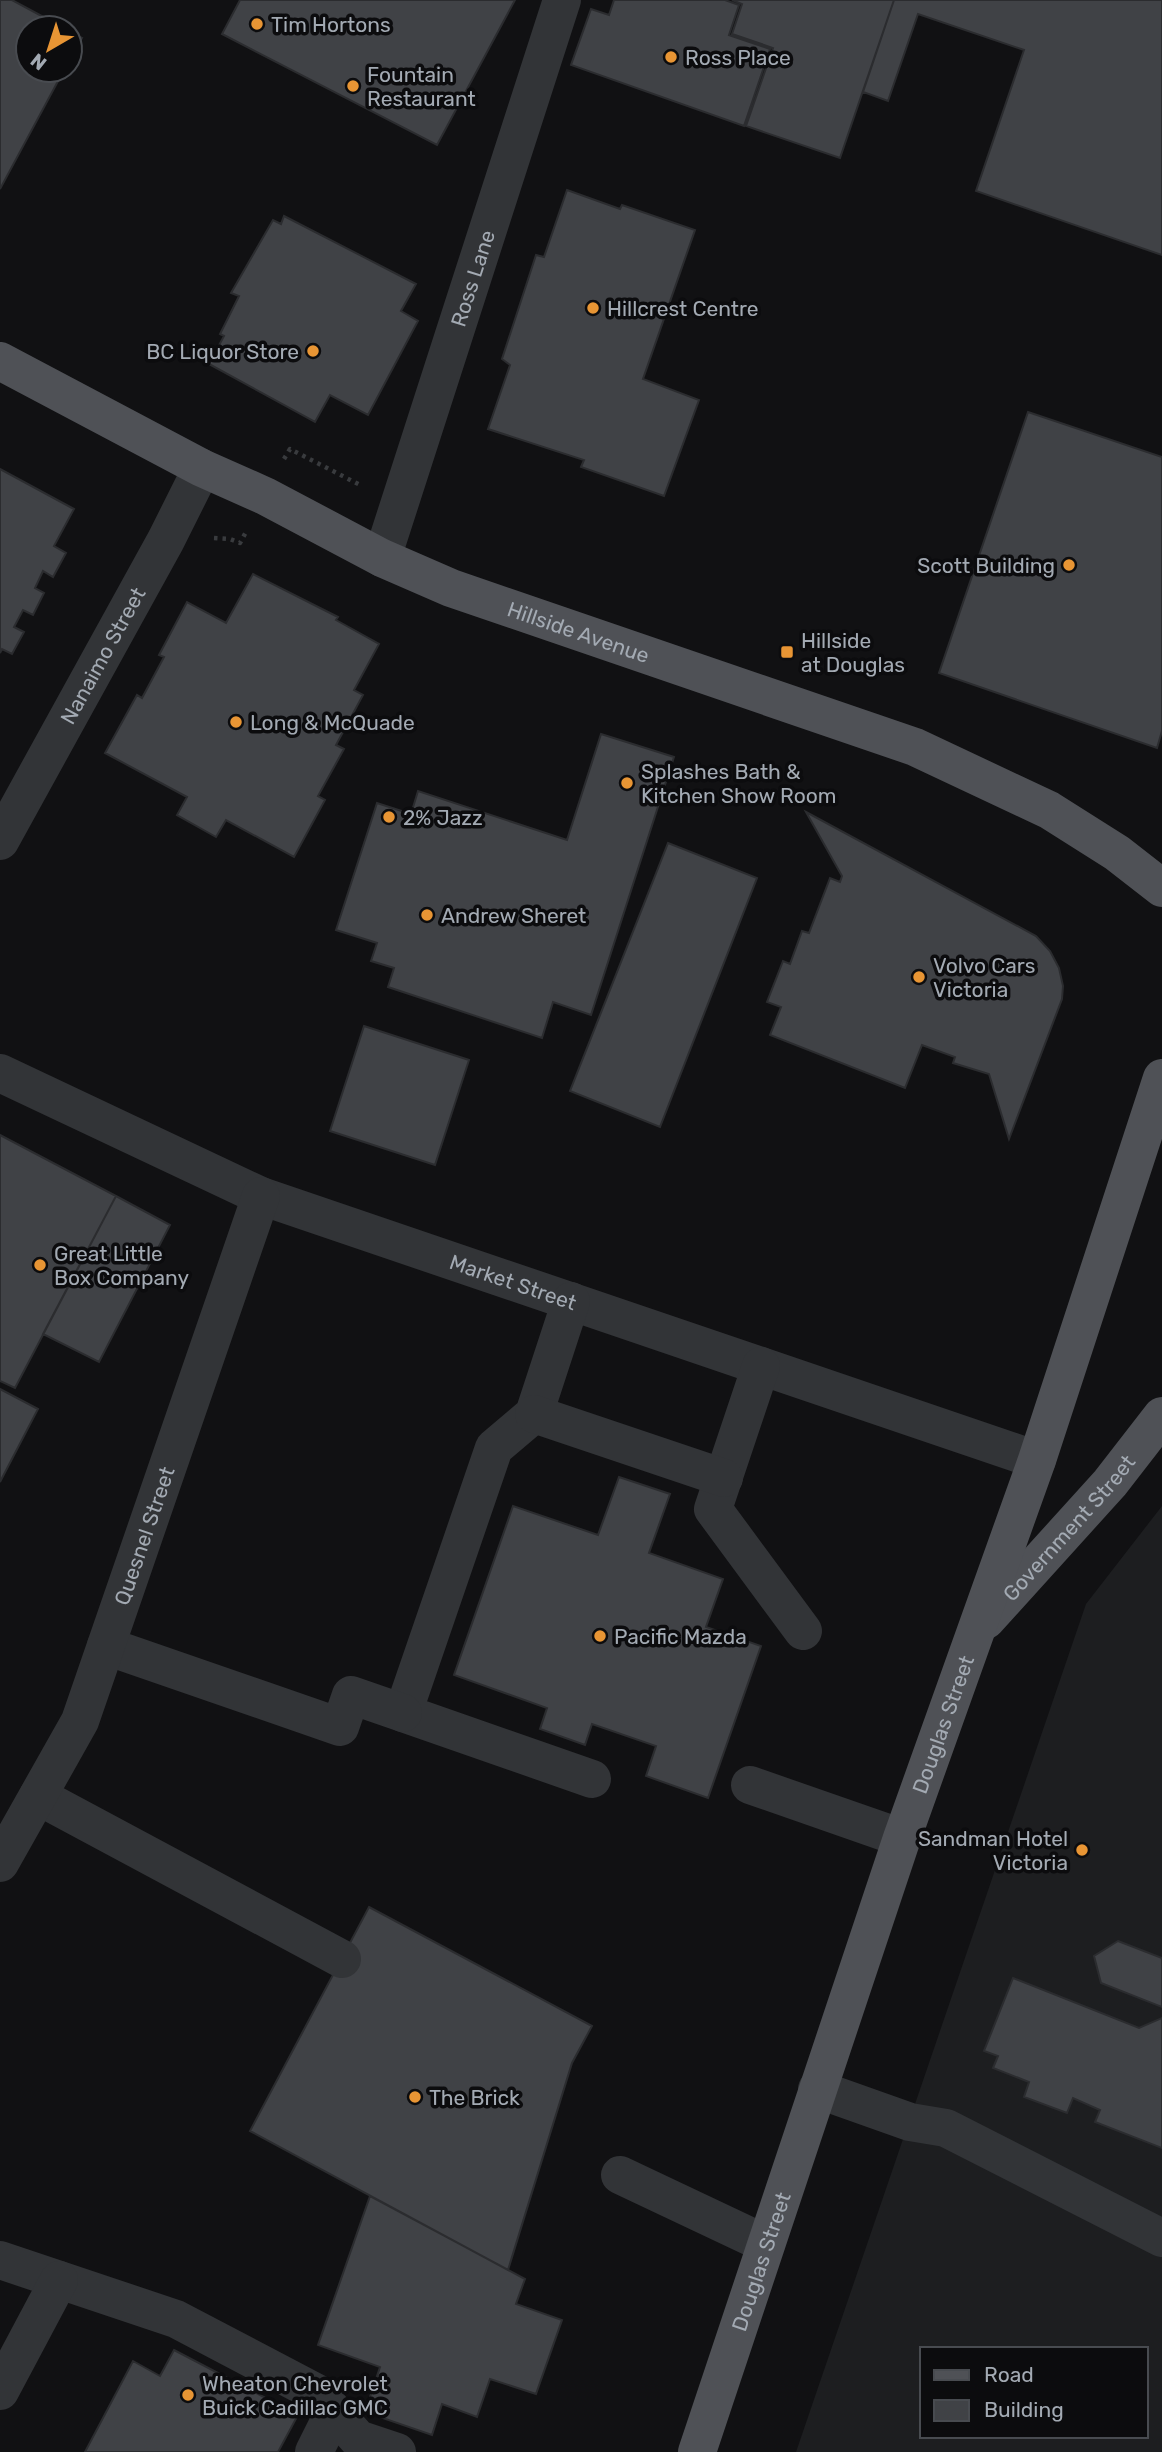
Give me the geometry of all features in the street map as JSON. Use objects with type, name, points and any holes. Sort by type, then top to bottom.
[{"type":"main road","name":"Hillside Avenue","points":[[0,361],[202,468],[265,496],[382,558],[451,588],[915,747],[1049,810],[1117,853],[1162,888]]},
{"type":"main road","name":"Douglas Street","points":[[697,2452],[902,1838],[1037,1460],[1162,1078]]},
{"type":"main road","name":"Government Street","points":[[973,1635],[1110,1483],[1162,1416]]},
{"type":"street","name":"Ross Lane","points":[[382,558],[562,0]]},
{"type":"street","name":"Nanaimo Street","points":[[0,841],[166,540],[202,468]]},
{"type":"street","name":"Market Street","points":[[0,1073],[261,1196],[1037,1460]]},
{"type":"street","name":"Quesnel Street","points":[[0,1863],[80,1721],[261,1196]]},
{"type":"street","points":[[403,1713],[494,1448],[534,1414],[571,1301]]},
{"type":"street","points":[[761,1366],[713,1509],[803,1631]]},
{"type":"street","points":[[534,1414],[724,1478]]},
{"type":"street","points":[[106,1646],[340,1727],[351,1695],[592,1779]]},
{"type":"street","points":[[750,1785],[902,1838]]},
{"type":"street","points":[[38,1796],[342,1959]]},
{"type":"street","points":[[817,2089],[910,2122],[946,2128],[1162,2238]]},
{"type":"street","points":[[620,2175],[766,2244]]},
{"type":"street","points":[[0,2260],[176,2319],[317,2393],[358,2439],[397,2452]]},
{"type":"street","points":[[0,2392],[59,2280]]},
{"type":"street","points":[[314,2452],[334,2412]]},
{"type":"path","points":[[290,449],[385,498],[402,495]]},
{"type":"shaded area","points":[[1162,1506],[1162,2452],[796,2452],[1086,1604]]},
{"type":"building","points":[[0,0],[12,0],[38,14],[14,14],[14,84],[56,84],[0,189]]},
{"type":"building","points":[[240,0],[515,0],[437,145],[222,34]]},
{"type":"building","name":"Ross Place","points":[[614,0],[725,0],[739,5],[729,35],[770,49],[744,126],[571,65],[591,9],[609,15]]},
{"type":"building","points":[[732,0],[894,0],[840,158],[746,126],[773,48],[732,34],[742,4]]},
{"type":"building","points":[[894,0],[1162,0],[1162,255],[976,191],[1024,50],[918,14],[888,101],[863,92]]},
{"type":"building","name":"Hillcrest Centre","points":[[567,190],[620,209],[622,205],[695,230],[643,379],[699,400],[664,496],[581,467],[584,460],[488,429],[510,365],[502,359],[536,255],[544,257]]},
{"type":"building","points":[[284,216],[416,284],[401,311],[418,321],[368,415],[330,395],[315,422],[209,364],[224,336],[220,334],[239,296],[231,293],[273,220],[281,224]]},
{"type":"building","name":"Scott Building","points":[[1028,412],[1162,457],[1162,731],[1157,748],[939,673]]},
{"type":"building","points":[[0,469],[74,509],[54,546],[66,553],[53,577],[43,571],[35,588],[44,593],[33,615],[23,610],[14,627],[24,632],[12,654],[2,649],[0,653]]},
{"type":"building","name":"Long & McQuade","points":[[253,574],[338,617],[336,620],[379,644],[354,690],[363,695],[336,745],[344,749],[318,796],[325,800],[294,857],[226,820],[216,837],[177,815],[187,797],[105,753],[137,695],[142,698],[164,657],[159,655],[187,602],[226,623]]},
{"type":"building","points":[[601,734],[674,757],[591,1015],[553,1002],[542,1038],[388,987],[394,968],[371,961],[377,943],[336,930],[377,803],[411,814],[418,791],[567,840]]},
{"type":"building","name":"Volvo Cars Victoria","points":[[806,812],[1036,936],[1050,951],[1059,968],[1063,986],[1062,999],[1009,1139],[989,1074],[953,1063],[955,1057],[922,1045],[905,1088],[770,1035],[781,1007],[767,1002],[783,961],[790,964],[802,931],[809,933],[830,878],[840,882],[842,876]]},
{"type":"building","points":[[668,843],[757,878],[660,1127],[570,1091]]},
{"type":"building","points":[[364,1026],[469,1060],[435,1165],[330,1131]]},
{"type":"building","name":"Great Little Box Company","points":[[0,1135],[116,1196],[15,1388],[0,1381]]},
{"type":"building","points":[[116,1196],[170,1225],[99,1362],[43,1334]]},
{"type":"building","points":[[0,1389],[38,1409],[0,1482]]},
{"type":"building","name":"Pacific Mazda","points":[[619,1477],[670,1494],[649,1553],[723,1579],[706,1627],[761,1646],[708,1798],[646,1776],[656,1746],[592,1724],[585,1745],[540,1729],[547,1708],[454,1675],[513,1506],[598,1535]]},
{"type":"building","name":"The Brick","points":[[369,1907],[592,2026],[572,2063],[508,2270],[250,2131]]},
{"type":"building","points":[[1118,1941],[1162,1958],[1162,2007],[1101,1983],[1094,1956]]},
{"type":"building","points":[[1013,1978],[1139,2028],[1162,2018],[1162,2148],[1095,2122],[1100,2110],[1073,2098],[1067,2113],[1024,2097],[1029,2082],[993,2068],[998,2056],[984,2051]]},
{"type":"building","points":[[370,2196],[525,2279],[516,2304],[562,2320],[536,2394],[490,2379],[477,2417],[442,2404],[432,2435],[365,2412],[380,2367],[318,2345]]},
{"type":"building","name":"Wheaton Chevrolet Buick Cadillac GMC","points":[[174,2350],[298,2415],[278,2452],[85,2452],[133,2361],[160,2376]]},
{"type":"place","name":"Tim Hortons","points":[[257,24]]},
{"type":"place","name":"Ross Place","points":[[671,57]]},
{"type":"place","name":"Fountain Restaurant","points":[[353,86]]},
{"type":"place","name":"Hillcrest Centre","points":[[593,308]]},
{"type":"place","name":"BC Liquor Store","points":[[313,351]]},
{"type":"place","name":"Scott Building","points":[[1069,565]]},
{"type":"place","name":"Hillside at Douglas","points":[[787,652]]},
{"type":"place","name":"Long & McQuade","points":[[236,722]]},
{"type":"place","name":"Splashes Bath & Kitchen Show Room","points":[[627,783]]},
{"type":"place","name":"2% Jazz","points":[[389,817]]},
{"type":"place","name":"Andrew Sheret","points":[[427,915]]},
{"type":"place","name":"Volvo Cars Victoria","points":[[919,977]]},
{"type":"place","name":"Great Little Box Company","points":[[40,1265]]},
{"type":"place","name":"Pacific Mazda","points":[[600,1636]]},
{"type":"place","name":"Sandman Hotel Victoria","points":[[1082,1850]]},
{"type":"place","name":"The Brick","points":[[415,2097]]},
{"type":"place","name":"Wheaton Chevrolet Buick Cadillac GMC","points":[[188,2395]]}]
